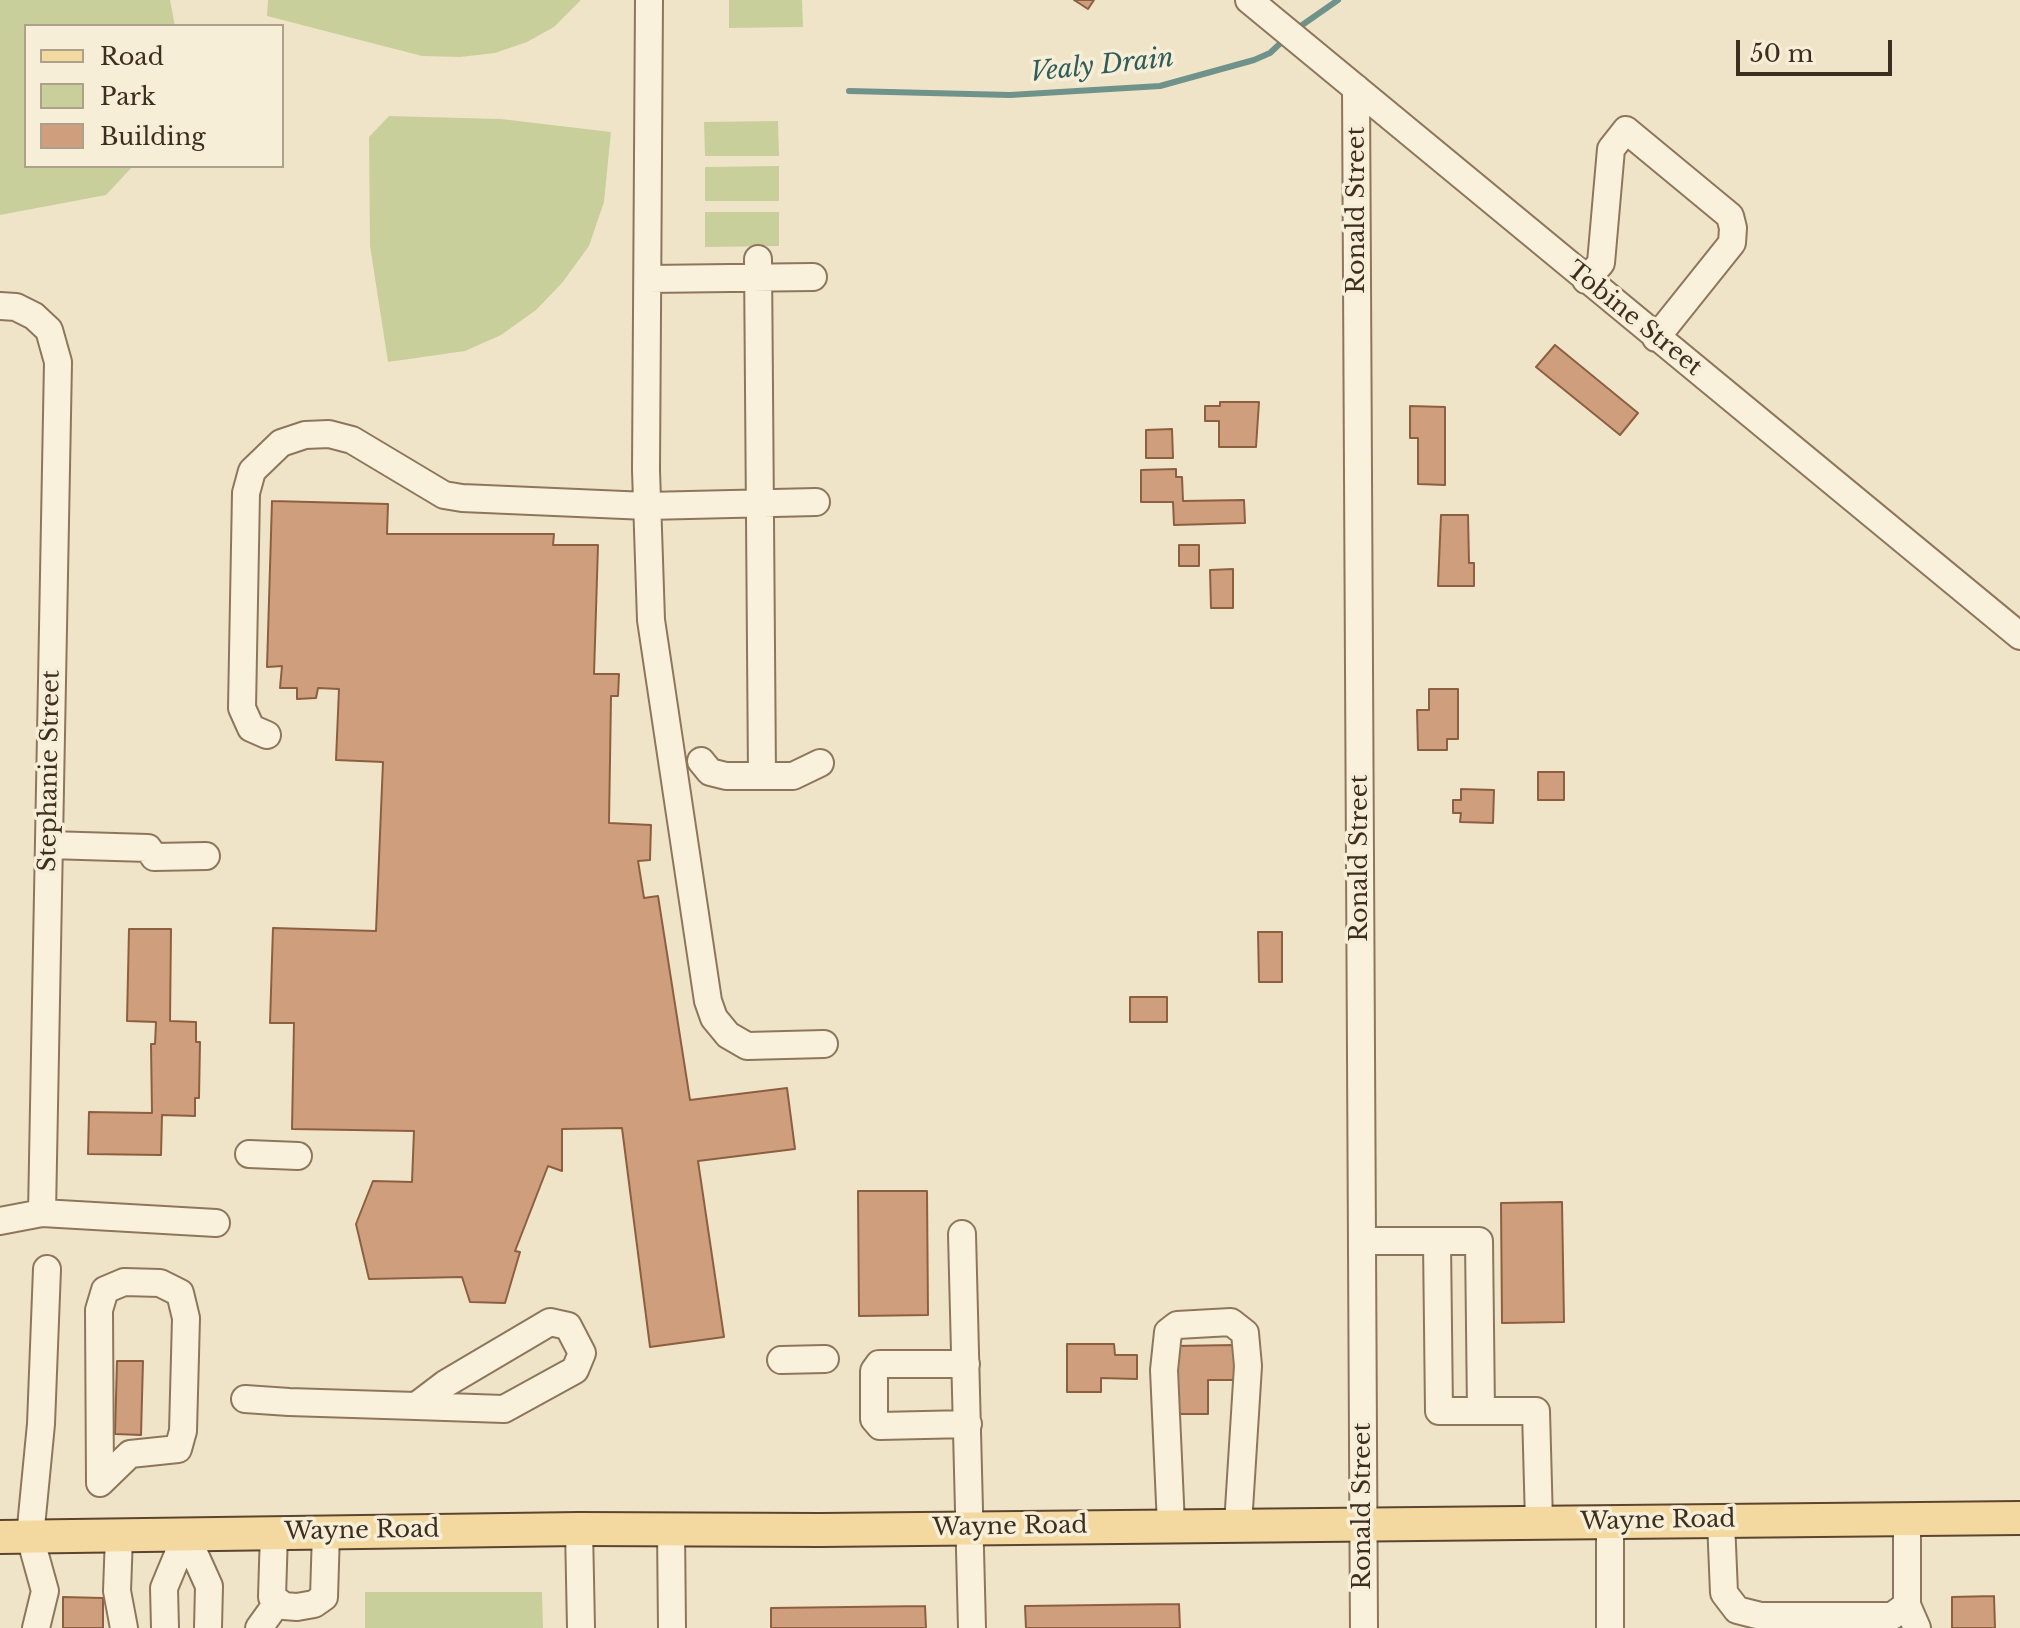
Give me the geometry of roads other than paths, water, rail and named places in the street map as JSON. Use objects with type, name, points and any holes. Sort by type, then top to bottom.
[{"type":"main road","name":"Wayne Road","points":[[15,1537],[579,1529],[2020,1518]]},
{"type":"street","points":[[649,0],[647,506],[651,620],[708,1001],[714,1018],[728,1035],[747,1046],[824,1044]]},
{"type":"street","name":"Tobine Street","points":[[1249,0],[2020,636]]},
{"type":"street","name":"Ronald Street","points":[[1356,88],[1364,1628]]},
{"type":"street","points":[[1586,280],[1601,263],[1611,149],[1626,130],[1730,216],[1733,228],[1732,243],[1656,338]]},
{"type":"street","points":[[648,279],[758,268],[813,277]]},
{"type":"street","points":[[758,268],[762,776]]},
{"type":"street","name":"Stephanie Street","points":[[0,306],[16,307],[34,316],[49,330],[58,362],[42,1213]]},
{"type":"street","points":[[267,735],[251,728],[242,708],[246,493],[252,471],[281,443],[305,435],[329,434],[352,440],[444,495],[647,506],[816,502]]},
{"type":"street","points":[[701,761],[710,772],[726,776],[793,776],[820,763]]},
{"type":"street","points":[[49,845],[148,848],[154,857],[206,856]]},
{"type":"street","points":[[249,1154],[298,1156]]},
{"type":"street","points":[[0,1221],[42,1213],[140,1222],[216,1223]]},
{"type":"street","points":[[962,1234],[972,1628]]},
{"type":"street","points":[[1362,1241],[1479,1241],[1481,1411]]},
{"type":"street","points":[[1437,1242],[1439,1411],[1536,1411],[1539,1522]]},
{"type":"street","points":[[36,1628],[45,1591],[15,1537],[44,1378],[47,1269]]},
{"type":"street","points":[[124,1282],[160,1283],[180,1293],[186,1318],[183,1431],[178,1449],[128,1455],[100,1483],[99,1310],[105,1290],[124,1282]]},
{"type":"street","points":[[245,1399],[416,1406],[504,1409],[575,1370],[582,1353],[568,1326],[550,1322],[445,1384],[416,1406]]},
{"type":"street","points":[[1171,1525],[1164,1370],[1168,1332],[1177,1325],[1231,1322],[1245,1333],[1248,1366],[1238,1525]]},
{"type":"street","points":[[781,1360],[825,1359]]},
{"type":"street","points":[[966,1364],[879,1364],[874,1371],[874,1419],[880,1426],[968,1424]]},
{"type":"street","points":[[98,1434],[128,1455]]},
{"type":"street","points":[[1721,1521],[1724,1593],[1737,1610],[1761,1616],[1912,1617],[1907,1519]]},
{"type":"street","points":[[1610,1522],[1610,1628]]},
{"type":"street","points":[[579,1529],[581,1628]]},
{"type":"street","points":[[671,1529],[672,1628]]},
{"type":"street","points":[[274,1532],[272,1597],[277,1603],[297,1607],[314,1604],[324,1597],[326,1532]]},
{"type":"street","points":[[165,1628],[164,1588],[186,1535]]},
{"type":"street","points":[[186,1535],[209,1586],[208,1628]]},
{"type":"street","points":[[119,1536],[117,1591],[124,1628]]},
{"type":"street","points":[[259,1628],[277,1603]]},
{"type":"waterway","name":"Vealy Drain","points":[[1295,30],[1338,0]]},
{"type":"waterway","name":"Vealy Drain","points":[[849,91],[1010,95],[1160,86],[1254,60],[1270,53],[1287,37]]}]
